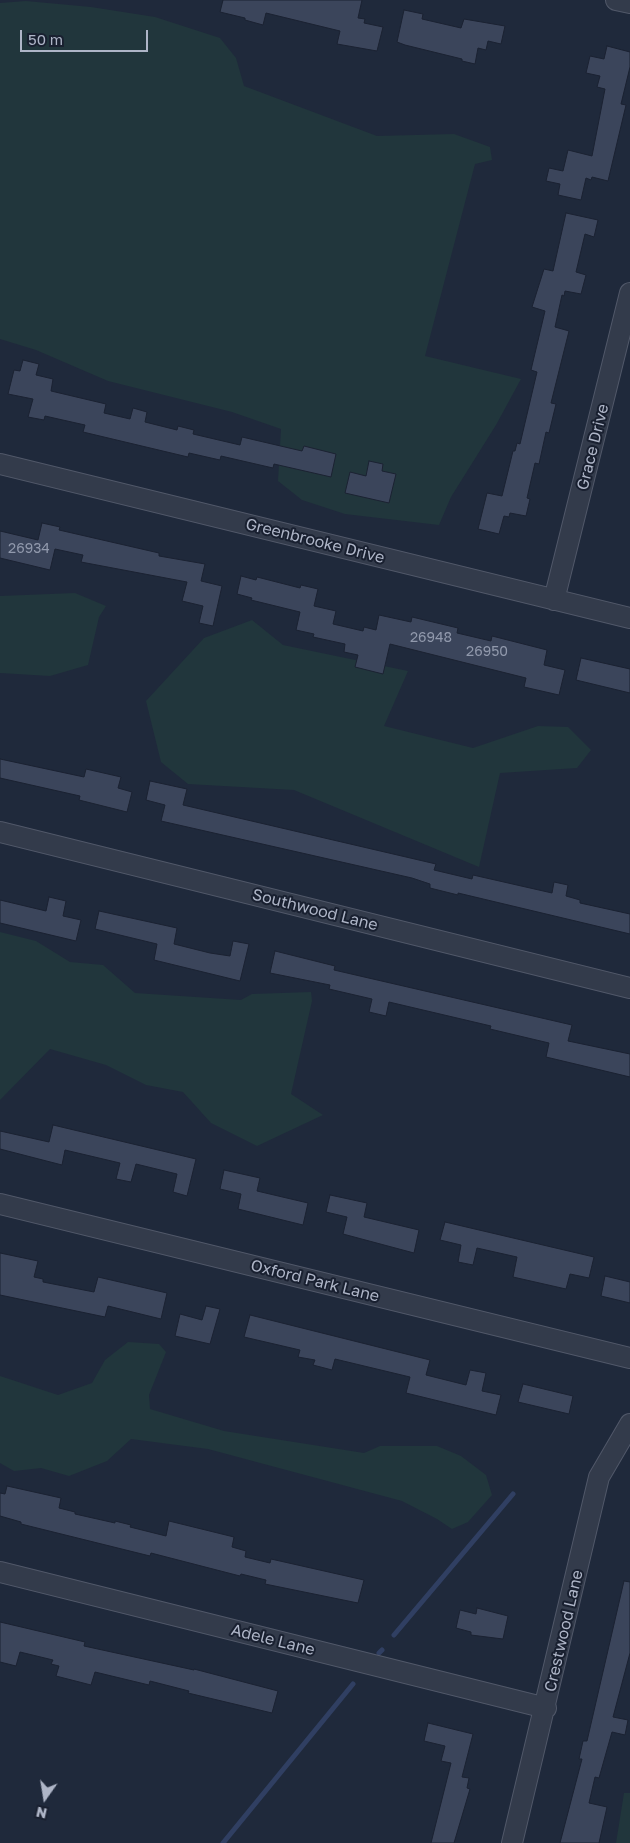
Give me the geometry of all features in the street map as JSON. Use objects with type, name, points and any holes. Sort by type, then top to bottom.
[{"type":"street","points":[[616,0],[630,3]]},
{"type":"street","name":"Grace Drive","points":[[554,600],[630,293]]},
{"type":"street","name":"Greenbrooke Drive","points":[[0,464],[630,618]]},
{"type":"street","name":"Southwood Lane","points":[[0,832],[630,988]]},
{"type":"street","name":"Oxford Park Lane","points":[[0,1204],[630,1358]]},
{"type":"street","name":"Crestwood Lane","points":[[512,1843],[546,1708],[599,1478],[630,1424]]},
{"type":"street","name":"Adele Lane","points":[[0,1572],[546,1708]]},
{"type":"green space","points":[[26,1],[91,7],[155,17],[220,38],[236,58],[244,86],[377,136],[454,134],[490,147],[492,160],[475,164],[425,356],[521,379],[496,425],[451,497],[439,525],[345,514],[302,500],[278,481],[281,429],[232,412],[108,381],[36,350],[0,339],[0,3]]},
{"type":"green space","points":[[75,593],[106,606],[99,617],[88,665],[50,676],[0,673],[0,596]]},
{"type":"green space","points":[[252,620],[283,645],[408,671],[384,726],[473,748],[538,726],[568,727],[591,750],[577,768],[500,773],[479,867],[294,790],[188,784],[161,762],[146,701],[204,638]]},
{"type":"green space","points":[[0,932],[36,941],[70,962],[103,965],[135,993],[241,1000],[252,994],[311,992],[312,1001],[291,1094],[323,1115],[257,1146],[211,1123],[183,1092],[146,1085],[106,1065],[50,1049],[0,1100]]},
{"type":"green space","points":[[128,1342],[159,1344],[166,1352],[149,1395],[150,1409],[224,1431],[364,1453],[380,1446],[437,1446],[461,1456],[486,1475],[492,1495],[468,1522],[452,1529],[402,1501],[208,1449],[131,1439],[107,1461],[69,1476],[41,1468],[14,1471],[0,1463],[0,1376],[58,1395],[92,1383],[105,1360]]},
{"type":"green space","points":[[624,1793],[630,1793],[630,1843],[616,1843]]},
{"type":"building","points":[[223,0],[362,0],[358,18],[365,19],[364,23],[383,27],[377,51],[337,44],[340,31],[266,13],[263,25],[220,12]]},
{"type":"building","points":[[404,10],[423,14],[422,19],[461,28],[464,19],[505,26],[501,44],[488,41],[486,50],[478,48],[475,64],[405,45],[397,42]]},
{"type":"building","points":[[607,46],[630,52],[630,67],[621,104],[626,105],[608,181],[592,177],[591,180],[586,178],[581,200],[558,195],[560,184],[546,181],[549,168],[563,171],[568,150],[592,156],[605,89],[597,87],[600,76],[586,73],[590,56],[604,59]]},
{"type":"building","points":[[566,213],[598,220],[594,237],[585,234],[576,272],[586,275],[581,294],[565,291],[564,296],[562,295],[555,327],[569,331],[551,403],[556,404],[549,433],[546,432],[539,464],[535,463],[527,498],[530,499],[526,516],[510,513],[509,517],[504,516],[499,534],[478,529],[487,493],[502,496],[513,451],[515,451],[517,443],[520,444],[537,372],[531,370],[545,311],[532,307],[544,269],[553,271]]},
{"type":"building","points":[[23,360],[39,364],[36,375],[53,379],[51,391],[106,404],[104,413],[130,419],[133,408],[147,412],[145,422],[177,430],[178,426],[194,430],[193,434],[240,445],[242,437],[302,451],[304,446],[336,454],[331,477],[274,464],[273,468],[221,456],[220,460],[189,453],[188,457],[83,432],[85,425],[45,416],[44,420],[28,417],[33,399],[8,394],[14,370],[20,371]]},
{"type":"building","points":[[369,461],[383,464],[382,471],[396,474],[389,503],[345,493],[350,472],[366,476]]},
{"type":"building","points":[[42,523],[60,527],[59,530],[159,553],[159,556],[205,564],[201,581],[222,586],[213,626],[199,623],[203,606],[182,601],[187,582],[81,562],[83,555],[55,549],[50,570],[0,558],[0,531],[38,540]]},
{"type":"building","points":[[241,576],[256,580],[257,577],[300,588],[301,585],[318,589],[314,606],[336,611],[333,624],[363,631],[364,627],[376,630],[379,615],[411,622],[412,617],[458,628],[457,633],[491,641],[492,636],[547,650],[544,665],[565,670],[559,695],[524,687],[526,678],[390,644],[383,674],[355,667],[358,655],[344,652],[345,644],[313,637],[314,634],[296,630],[300,612],[251,600],[252,598],[237,594]]},
{"type":"building","points":[[581,658],[630,669],[630,693],[576,680]]},
{"type":"building","points":[[0,759],[84,777],[86,769],[121,777],[118,788],[132,792],[127,812],[79,800],[80,796],[0,778]]},
{"type":"building","points":[[150,781],[187,789],[183,805],[436,864],[434,870],[472,879],[473,875],[552,893],[554,882],[568,885],[566,896],[580,900],[580,903],[630,914],[630,934],[430,888],[430,884],[412,878],[161,821],[165,805],[146,800]]},
{"type":"building","points":[[49,897],[66,901],[63,916],[81,920],[76,941],[0,923],[0,900],[46,911]]},
{"type":"building","points":[[99,911],[177,928],[174,944],[210,953],[230,956],[233,941],[249,944],[240,981],[154,960],[157,944],[95,929]]},
{"type":"building","points":[[275,951],[335,966],[334,970],[572,1025],[568,1041],[630,1054],[630,1077],[546,1057],[549,1043],[490,1029],[491,1026],[389,1002],[386,1016],[369,1012],[372,999],[329,989],[330,985],[270,973]]},
{"type":"building","points":[[53,1125],[196,1159],[187,1196],[173,1192],[177,1174],[136,1164],[131,1182],[116,1179],[120,1163],[65,1150],[62,1165],[0,1149],[0,1131],[49,1142]]},
{"type":"building","points":[[224,1170],[260,1178],[257,1191],[308,1203],[303,1225],[238,1209],[241,1194],[220,1189]]},
{"type":"building","points":[[330,1195],[367,1203],[364,1217],[419,1230],[414,1253],[343,1234],[347,1217],[326,1212]]},
{"type":"building","points":[[445,1222],[594,1257],[589,1278],[570,1274],[566,1289],[513,1277],[517,1257],[477,1248],[473,1265],[458,1262],[461,1245],[440,1240]]},
{"type":"building","points":[[0,1253],[38,1261],[34,1277],[43,1279],[43,1282],[94,1292],[98,1277],[167,1293],[161,1319],[108,1306],[105,1317],[0,1295]]},
{"type":"building","points":[[605,1276],[630,1282],[630,1303],[601,1296]]},
{"type":"building","points":[[206,1306],[220,1309],[210,1344],[175,1336],[180,1314],[202,1320]]},
{"type":"building","points":[[250,1315],[430,1360],[426,1375],[466,1385],[470,1370],[486,1373],[482,1391],[501,1395],[496,1415],[406,1393],[410,1377],[335,1359],[332,1370],[313,1365],[315,1360],[298,1357],[300,1350],[244,1337]]},
{"type":"building","points":[[523,1384],[573,1396],[569,1414],[518,1402]]},
{"type":"building","points":[[7,1486],[61,1498],[59,1508],[75,1512],[75,1514],[115,1523],[115,1521],[131,1525],[130,1527],[166,1536],[169,1521],[234,1537],[232,1547],[246,1551],[245,1557],[270,1563],[271,1559],[364,1580],[358,1603],[265,1584],[266,1580],[241,1574],[240,1576],[151,1553],[150,1556],[21,1524],[21,1522],[0,1516],[0,1493],[5,1494]]},
{"type":"building","points":[[624,1581],[630,1582],[630,1653],[613,1717],[628,1720],[625,1735],[612,1732],[599,1778],[595,1777],[589,1803],[607,1807],[599,1843],[560,1843],[582,1759],[579,1759],[583,1741],[587,1741]]},
{"type":"building","points":[[477,1608],[508,1616],[503,1639],[471,1635],[471,1632],[456,1628],[460,1610],[476,1614]]},
{"type":"building","points":[[0,1622],[85,1642],[84,1646],[194,1669],[278,1691],[272,1713],[188,1693],[189,1691],[150,1681],[149,1685],[95,1672],[91,1685],[56,1676],[59,1666],[51,1664],[53,1660],[20,1652],[16,1666],[0,1662]]},
{"type":"building","points":[[428,1723],[473,1734],[462,1777],[469,1778],[467,1788],[470,1789],[454,1843],[431,1843],[451,1763],[441,1761],[445,1746],[424,1741]]},
{"type":"waterway","points":[[394,1635],[513,1494]]},
{"type":"waterway","points":[[379,1653],[382,1650]]},
{"type":"waterway","points":[[223,1843],[353,1684]]}]
